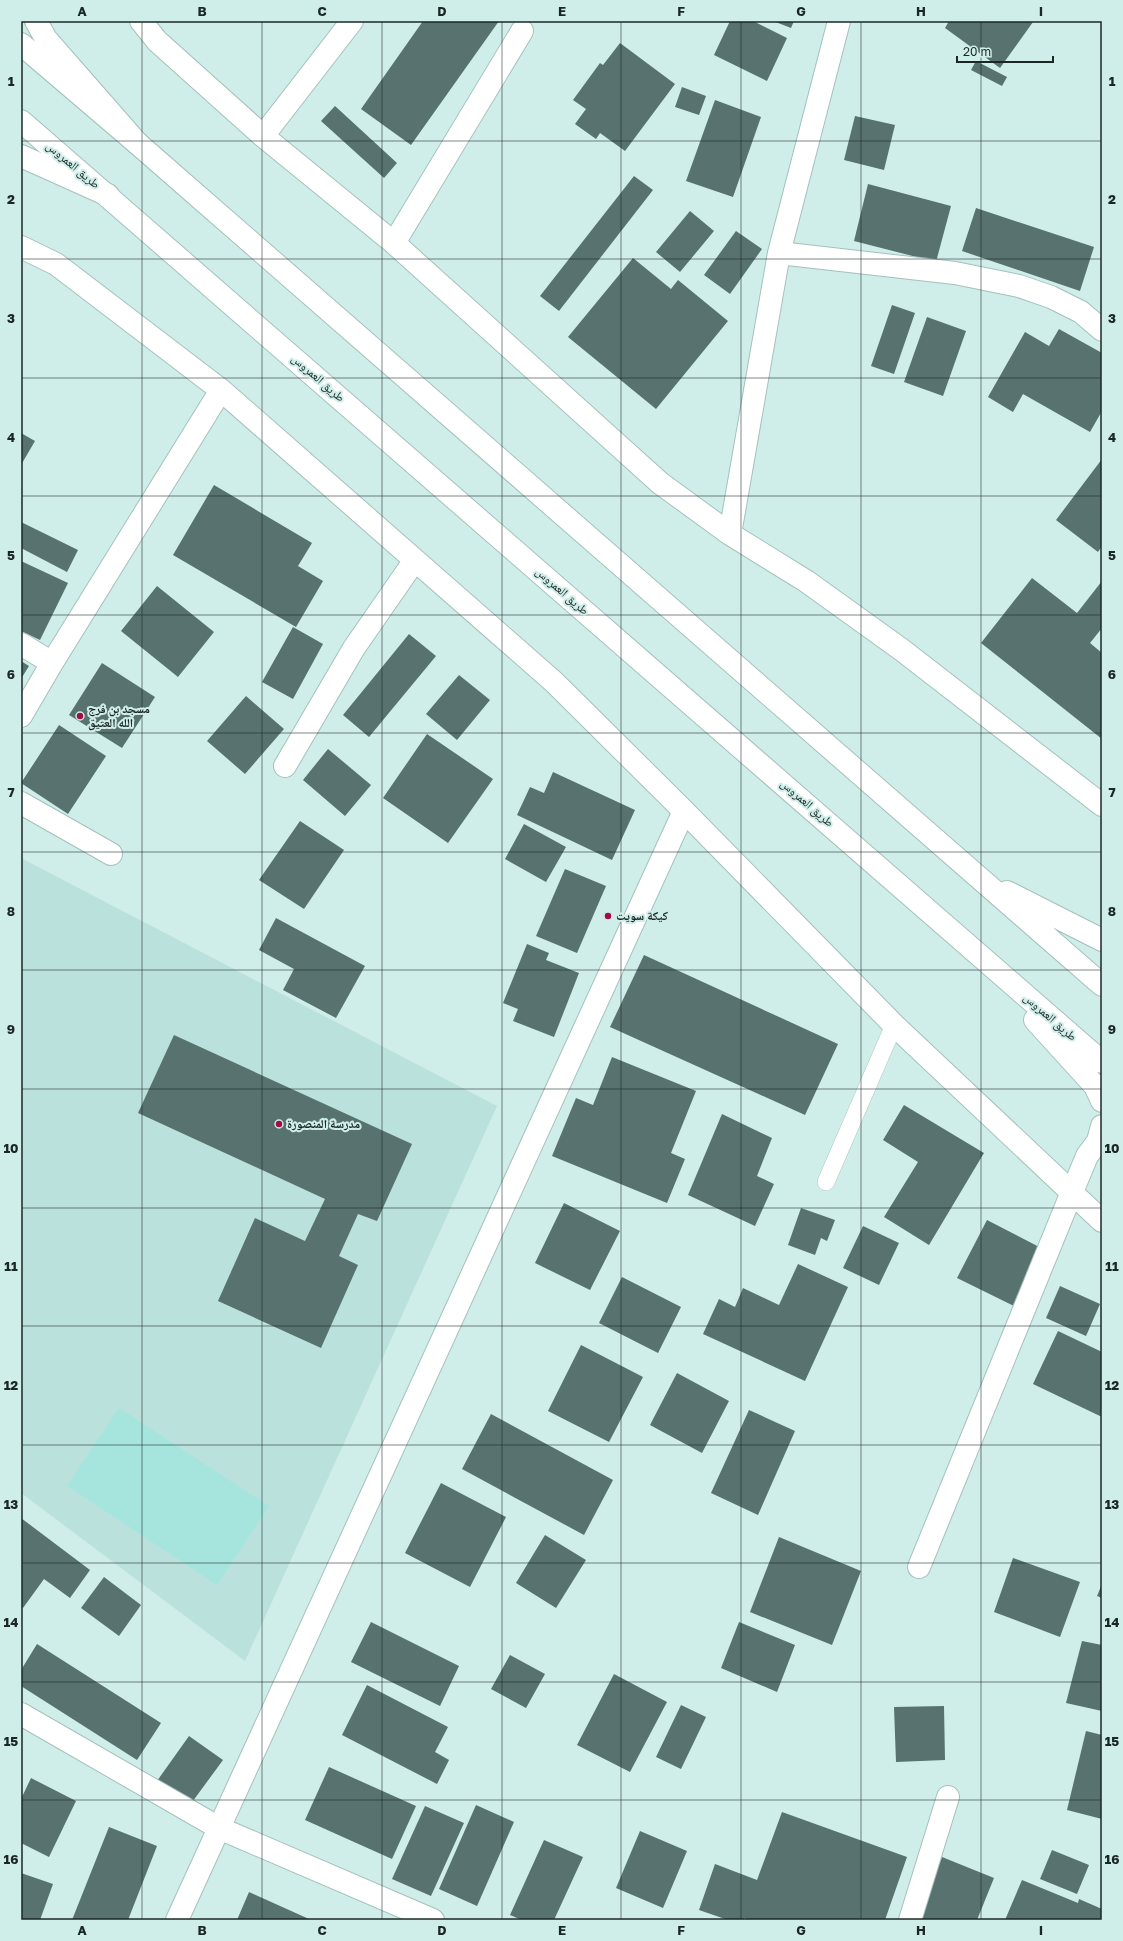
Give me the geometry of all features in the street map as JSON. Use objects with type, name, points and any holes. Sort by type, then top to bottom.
[{"type":"main road","points":[[36,21],[46,39],[138,142]]},
{"type":"main road","points":[[141,21],[157,41],[263,136],[394,243],[660,483],[730,534],[806,581],[902,650],[1102,805]]},
{"type":"main road","points":[[263,136],[352,21]]},
{"type":"main road","points":[[730,534],[779,252],[839,21]]},
{"type":"main road","points":[[394,243],[522,30]]},
{"type":"main road","points":[[21,44],[138,142],[1102,985]]},
{"type":"main road","name":"طريق العمروس","points":[[21,121],[946,924],[1102,1062]]},
{"type":"main road","points":[[21,156],[108,195]]},
{"type":"main road","points":[[21,247],[56,264],[221,390],[554,682],[684,811],[894,1025],[1102,1221]]},
{"type":"main road","points":[[779,252],[955,273],[1019,286],[1051,297],[1075,309],[1102,330]]},
{"type":"main road","points":[[21,716],[52,663],[221,390]]},
{"type":"main road","points":[[285,766],[354,648],[415,560]]},
{"type":"main road","points":[[21,644],[52,663]]},
{"type":"main road","points":[[21,803],[111,854]]},
{"type":"main road","points":[[177,1920],[684,811]]},
{"type":"main road","points":[[976,876],[1102,940]]},
{"type":"main road","points":[[946,924],[1083,1071],[1096,1086],[1102,1101]]},
{"type":"main road","points":[[919,1567],[1072,1192],[1087,1156],[1098,1141],[1102,1126]]},
{"type":"main road","points":[[21,1714],[219,1828],[433,1920]]},
{"type":"main road","points":[[910,1920],[948,1797]]},
{"type":"lane","points":[[826,1182],[894,1025]]},
{"type":"shaded area","points":[[21,858],[497,1106],[245,1661],[21,1493]]},
{"type":"shaded area","points":[[119,1408],[269,1506],[217,1585],[67,1486]]},
{"type":"building","points":[[423,21],[499,21],[411,145],[361,109]]},
{"type":"building","points":[[730,21],[753,21],[787,38],[767,81],[714,55]]},
{"type":"building","points":[[773,21],[794,21],[791,28]]},
{"type":"building","points":[[949,21],[1033,22],[1000,68],[945,28]]},
{"type":"building","points":[[620,43],[675,84],[625,151],[600,133],[596,139],[575,124],[586,109],[573,100],[600,63],[603,65]]},
{"type":"building","points":[[976,61],[1007,77],[1002,86],[971,70]]},
{"type":"building","points":[[682,87],[706,96],[699,115],[675,107]]},
{"type":"building","points":[[715,100],[761,117],[733,197],[686,181]]},
{"type":"building","points":[[335,106],[397,163],[384,178],[321,121]]},
{"type":"building","points":[[855,116],[895,125],[884,170],[844,160]]},
{"type":"building","points":[[634,176],[653,190],[559,311],[540,296]]},
{"type":"building","points":[[868,184],[951,206],[936,262],[854,241]]},
{"type":"building","points":[[976,208],[1094,247],[1080,291],[962,251]]},
{"type":"building","points":[[690,211],[714,231],[680,272],[656,252]]},
{"type":"building","points":[[736,231],[762,249],[730,294],[704,275]]},
{"type":"building","points":[[633,258],[671,289],[678,280],[728,321],[656,409],[568,337]]},
{"type":"building","points":[[892,305],[915,313],[894,374],[871,366]]},
{"type":"building","points":[[927,317],[966,331],[943,396],[904,382]]},
{"type":"building","points":[[1059,329],[1102,353],[1102,411],[1090,432],[1023,394],[1013,412],[988,397],[1025,332],[1049,346]]},
{"type":"building","points":[[21,433],[35,441],[21,465]]},
{"type":"building","points":[[1102,459],[1102,546],[1098,552],[1056,520]]},
{"type":"building","points":[[214,485],[312,543],[298,566],[323,581],[296,627],[173,555]]},
{"type":"building","points":[[21,522],[78,550],[67,572],[21,548]]},
{"type":"building","points":[[21,561],[68,583],[40,640],[21,631]]},
{"type":"building","points":[[1032,578],[1077,613],[1102,581],[1102,628],[1090,643],[1102,653],[1102,739],[981,643]]},
{"type":"building","points":[[157,586],[214,632],[178,677],[121,631]]},
{"type":"building","points":[[293,627],[323,644],[293,699],[262,682]]},
{"type":"building","points":[[409,634],[436,656],[369,737],[343,715]]},
{"type":"building","points":[[21,661],[29,666],[21,679]]},
{"type":"building","points":[[102,663],[155,697],[122,748],[69,715]]},
{"type":"building","points":[[459,675],[490,700],[457,740],[426,714]]},
{"type":"building","points":[[246,696],[284,729],[245,774],[207,741]]},
{"type":"building","points":[[59,725],[106,756],[68,814],[21,783]]},
{"type":"building","points":[[427,734],[493,779],[448,843],[383,798]]},
{"type":"building","points":[[328,749],[371,785],[345,816],[303,780]]},
{"type":"building","points":[[553,772],[635,810],[612,860],[517,815],[530,787],[544,793]]},
{"type":"building","points":[[300,821],[344,850],[304,909],[259,880]]},
{"type":"building","points":[[524,824],[566,847],[546,882],[505,859]]},
{"type":"building","points":[[565,869],[606,886],[577,953],[536,936]]},
{"type":"building","points":[[276,918],[365,966],[336,1018],[283,990],[294,969],[259,950]]},
{"type":"building","points":[[527,944],[549,953],[546,960],[579,973],[554,1037],[513,1021],[518,1009],[503,1003]]},
{"type":"building","points":[[644,955],[838,1044],[805,1115],[610,1027]]},
{"type":"building","points":[[174,1035],[412,1144],[377,1221],[358,1214],[339,1256],[358,1265],[321,1348],[218,1301],[255,1218],[305,1241],[325,1199],[138,1113]]},
{"type":"building","points":[[612,1057],[696,1091],[671,1153],[685,1159],[667,1203],[552,1156],[576,1098],[593,1105]]},
{"type":"building","points":[[904,1105],[984,1153],[929,1245],[884,1217],[918,1162],[883,1140]]},
{"type":"building","points":[[722,1114],[772,1138],[757,1176],[774,1184],[755,1226],[688,1195]]},
{"type":"building","points":[[564,1203],[620,1231],[590,1290],[535,1263]]},
{"type":"building","points":[[801,1208],[835,1220],[827,1241],[821,1238],[815,1255],[788,1245]]},
{"type":"building","points":[[987,1220],[1045,1250],[1016,1307],[957,1278]]},
{"type":"building","points":[[863,1226],[899,1243],[879,1285],[843,1268]]},
{"type":"building","points":[[798,1264],[848,1287],[805,1381],[703,1334],[719,1299],[735,1307],[743,1288],[779,1305]]},
{"type":"building","points":[[622,1277],[681,1307],[658,1353],[599,1323]]},
{"type":"building","points":[[1060,1286],[1100,1304],[1086,1336],[1046,1318]]},
{"type":"building","points":[[1058,1331],[1102,1352],[1102,1417],[1033,1384]]},
{"type":"building","points":[[581,1345],[643,1377],[609,1442],[548,1411]]},
{"type":"building","points":[[677,1373],[729,1401],[702,1453],[650,1425]]},
{"type":"building","points":[[749,1410],[795,1431],[758,1515],[711,1493]]},
{"type":"building","points":[[491,1414],[613,1480],[584,1535],[462,1469]]},
{"type":"building","points":[[441,1483],[506,1517],[470,1587],[405,1553]]},
{"type":"building","points":[[21,1518],[90,1570],[70,1598],[44,1579],[23,1608],[21,1606]]},
{"type":"building","points":[[545,1535],[586,1560],[556,1608],[516,1583]]},
{"type":"building","points":[[779,1537],[861,1571],[832,1645],[750,1612]]},
{"type":"building","points":[[1013,1558],[1080,1582],[1060,1637],[994,1612]]},
{"type":"building","points":[[104,1577],[141,1605],[119,1636],[81,1608]]},
{"type":"building","points":[[1102,1584],[1102,1598],[1097,1596]]},
{"type":"building","points":[[371,1622],[459,1666],[440,1706],[351,1662]]},
{"type":"building","points":[[739,1622],[795,1645],[777,1692],[721,1668]]},
{"type":"building","points":[[1082,1641],[1102,1645],[1102,1711],[1066,1703]]},
{"type":"building","points":[[37,1644],[161,1723],[137,1760],[21,1686],[21,1670]]},
{"type":"building","points":[[510,1655],[545,1674],[526,1708],[491,1689]]},
{"type":"building","points":[[614,1674],[667,1702],[630,1772],[577,1745]]},
{"type":"building","points":[[367,1685],[448,1727],[435,1752],[449,1760],[437,1784],[342,1735]]},
{"type":"building","points":[[681,1705],[706,1717],[681,1769],[656,1757]]},
{"type":"building","points":[[944,1706],[945,1760],[896,1762],[894,1707]]},
{"type":"building","points":[[1086,1731],[1102,1735],[1102,1819],[1067,1810]]},
{"type":"building","points":[[189,1736],[223,1760],[190,1805],[157,1781]]},
{"type":"building","points":[[329,1767],[416,1806],[392,1859],[305,1820]]},
{"type":"building","points":[[31,1778],[76,1801],[49,1857],[21,1843],[21,1799]]},
{"type":"building","points":[[476,1805],[514,1822],[477,1906],[439,1889]]},
{"type":"building","points":[[425,1806],[464,1823],[431,1896],[392,1879]]},
{"type":"building","points":[[782,1812],[907,1857],[885,1920],[749,1920],[744,1918],[743,1920],[728,1920],[699,1910],[715,1864],[757,1880]]},
{"type":"building","points":[[109,1827],[157,1846],[128,1920],[72,1920]]},
{"type":"building","points":[[640,1831],[687,1851],[663,1908],[616,1888]]},
{"type":"building","points":[[544,1840],[583,1857],[554,1920],[522,1920],[510,1915]]},
{"type":"building","points":[[1052,1850],[1089,1865],[1077,1894],[1040,1879]]},
{"type":"building","points":[[942,1857],[994,1878],[977,1920],[926,1920],[918,1917]]},
{"type":"building","points":[[21,1873],[53,1884],[40,1920],[21,1920]]},
{"type":"building","points":[[1022,1880],[1078,1903],[1079,1899],[1102,1909],[1102,1920],[1005,1920]]},
{"type":"building","points":[[249,1892],[309,1919],[309,1920],[237,1920]]},
{"type":"place","name":"مسجد بن فرج الله العتيق","points":[[80,716]]},
{"type":"place","name":"كيكة سويت","points":[[608,916]]},
{"type":"place","name":"مدرسة المنصورة","points":[[279,1124]]}]
